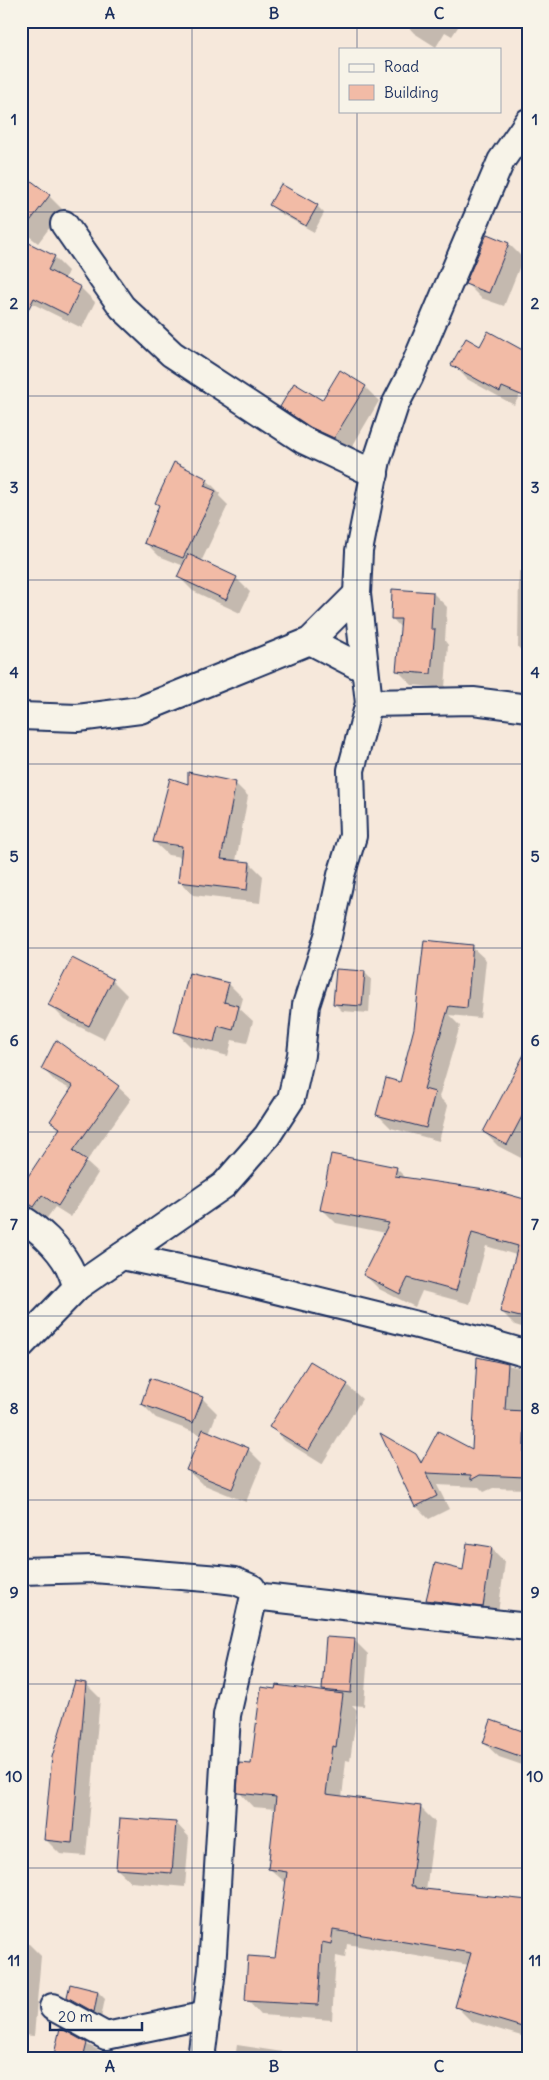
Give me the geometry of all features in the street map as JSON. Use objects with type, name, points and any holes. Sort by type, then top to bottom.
[{"type":"street","points":[[21,1345],[77,1287],[224,1185],[267,1136],[292,1098],[301,1056],[306,1005],[328,936],[341,875],[353,836],[351,770],[368,703],[358,594],[359,550],[374,474],[395,405],[414,366],[501,161],[528,122]]},
{"type":"street","points":[[64,224],[122,307],[172,354],[303,440],[374,474]]},
{"type":"street","points":[[21,716],[78,718],[140,710],[310,641],[358,594]]},
{"type":"street","points":[[310,641],[364,669]]},
{"type":"street","points":[[368,703],[473,701],[528,708]]},
{"type":"street","points":[[21,1218],[33,1225],[58,1251],[68,1265],[77,1287]]},
{"type":"street","points":[[122,1256],[241,1281],[528,1354]]},
{"type":"street","points":[[21,1571],[94,1569],[219,1579],[235,1581],[252,1588],[254,1596],[227,1715],[212,1970],[201,2059]]},
{"type":"street","points":[[254,1596],[528,1627]]},
{"type":"street","points":[[53,2008],[106,2036],[207,2015]]},
{"type":"building","points":[[21,173],[50,195],[21,233]]},
{"type":"building","points":[[281,184],[318,205],[306,226],[269,205]]},
{"type":"building","points":[[487,234],[509,243],[489,293],[465,284]]},
{"type":"building","points":[[21,239],[55,256],[48,270],[81,287],[68,315],[34,298],[21,324]]},
{"type":"building","points":[[488,331],[528,353],[528,398],[502,387],[500,392],[451,365],[466,338],[480,346]]},
{"type":"building","points":[[340,370],[366,386],[334,438],[310,427],[280,407],[294,383],[322,400]]},
{"type":"building","points":[[174,462],[208,479],[204,486],[216,491],[183,558],[144,543],[159,505],[155,503]]},
{"type":"building","points":[[188,554],[237,577],[226,600],[177,577]]},
{"type":"building","points":[[392,589],[433,592],[431,629],[435,629],[431,674],[396,671],[401,619],[391,619]]},
{"type":"building","points":[[188,772],[236,782],[221,859],[250,862],[247,890],[178,882],[182,846],[153,842],[170,778],[188,784]]},
{"type":"building","points":[[424,940],[473,945],[467,1008],[449,1006],[424,1089],[435,1092],[426,1128],[376,1115],[386,1078],[400,1082],[414,1028]]},
{"type":"building","points":[[72,958],[113,979],[89,1026],[48,1005]]},
{"type":"building","points":[[336,969],[365,971],[362,1006],[333,1004]]},
{"type":"building","points":[[189,973],[229,983],[224,1002],[239,1006],[233,1030],[218,1026],[214,1042],[174,1032]]},
{"type":"building","points":[[56,1040],[119,1086],[73,1151],[87,1160],[58,1206],[42,1195],[34,1207],[21,1198],[21,1187],[60,1128],[50,1121],[73,1086],[41,1069]]},
{"type":"building","points":[[528,1047],[528,1105],[507,1145],[483,1132]]},
{"type":"building","points":[[331,1154],[397,1167],[395,1176],[492,1190],[528,1200],[528,1319],[500,1312],[518,1246],[472,1233],[456,1291],[408,1278],[400,1294],[363,1275],[389,1223],[320,1210]]},
{"type":"building","points":[[477,1357],[508,1364],[505,1410],[525,1411],[523,1476],[525,1477],[480,1475],[471,1480],[471,1475],[426,1473],[437,1496],[415,1507],[380,1433],[416,1454],[421,1463],[438,1431],[472,1449]]},
{"type":"building","points":[[310,1361],[348,1384],[308,1451],[269,1427]]},
{"type":"building","points":[[150,1378],[203,1397],[193,1423],[141,1404]]},
{"type":"building","points":[[203,1429],[249,1448],[232,1489],[186,1470]]},
{"type":"building","points":[[467,1543],[492,1547],[483,1607],[426,1600],[435,1563],[463,1570]]},
{"type":"building","points":[[326,1637],[355,1639],[351,1693],[322,1690]]},
{"type":"building","points":[[75,1681],[86,1683],[72,1843],[44,1840],[52,1757]]},
{"type":"building","points":[[276,1685],[343,1694],[336,1747],[332,1746],[326,1794],[421,1806],[411,1886],[415,1886],[415,1888],[528,1900],[528,2007],[522,2027],[455,2007],[471,1953],[333,1930],[331,1944],[322,1942],[318,2005],[245,2001],[248,1956],[275,1958],[287,1872],[268,1869],[276,1797],[237,1793],[239,1763],[251,1764],[261,1687],[275,1689]]},
{"type":"building","points":[[491,1720],[528,1733],[528,1759],[483,1743]]},
{"type":"building","points":[[120,1818],[176,1822],[172,1873],[116,1869]]},
{"type":"building","points":[[70,1984],[98,1991],[94,2012],[67,1997]]},
{"type":"building","points":[[60,2028],[87,2043],[83,2059],[53,2059]]}]
